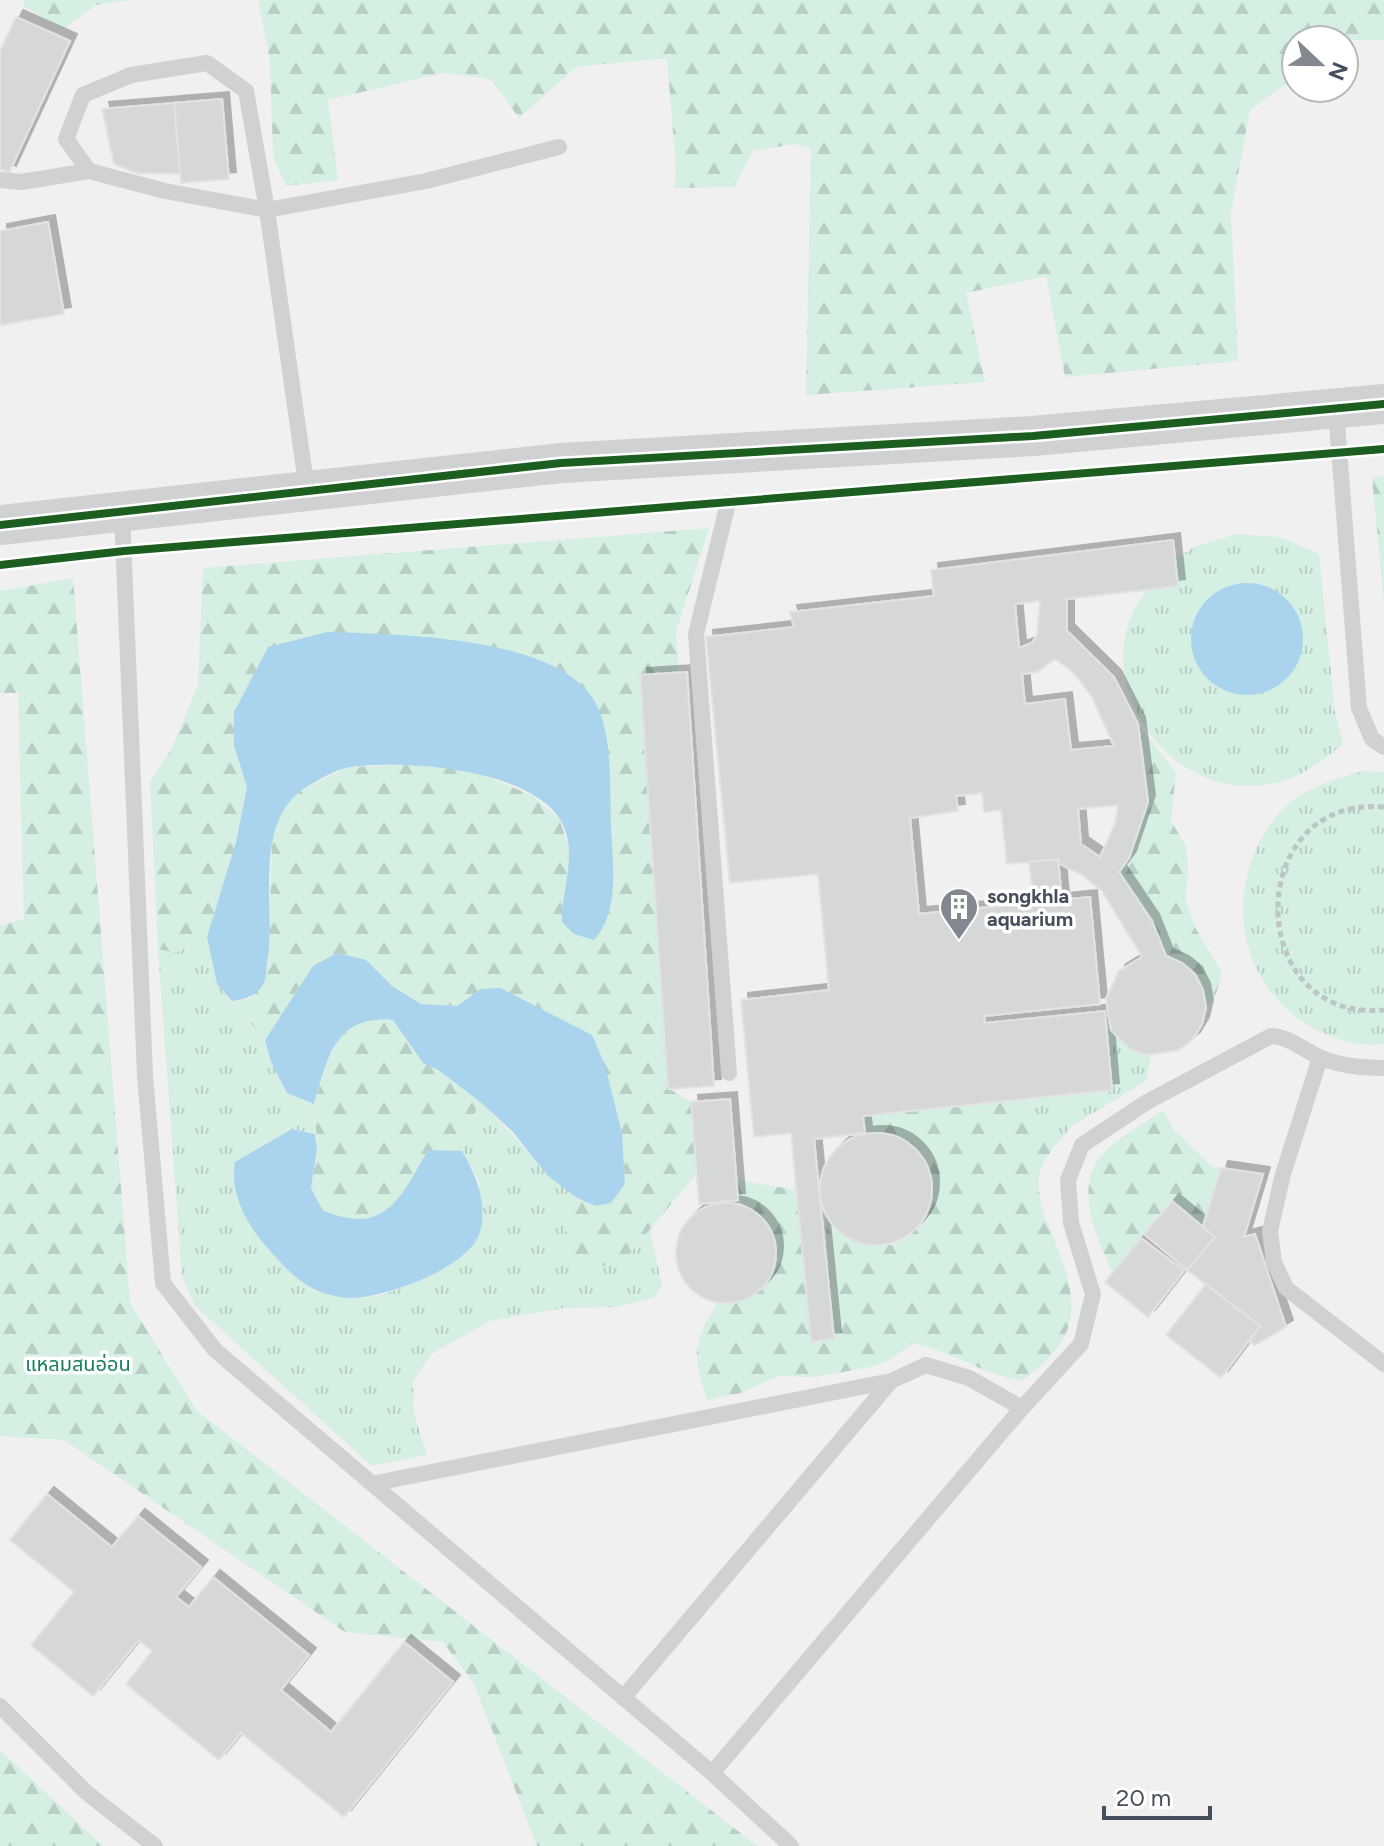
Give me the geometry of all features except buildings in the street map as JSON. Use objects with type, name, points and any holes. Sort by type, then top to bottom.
[{"type":"street","points":[[0,525],[561,463],[1033,436],[1384,404]]},
{"type":"lane","points":[[89,171],[66,139],[83,95],[131,75],[207,63],[246,91],[267,210],[307,491]]},
{"type":"lane","points":[[0,180],[21,182],[89,171],[165,191],[267,210],[426,181],[559,147]]},
{"type":"lane","points":[[1336,410],[1359,708],[1372,739],[1384,747]]},
{"type":"lane","points":[[728,503],[696,634],[729,1073]]},
{"type":"lane","points":[[122,512],[145,1076],[163,1283],[215,1350],[376,1483],[712,1773],[791,1846]]},
{"type":"lane","points":[[712,1773],[1022,1408],[1081,1344],[1093,1294],[1071,1223],[1068,1180],[1082,1145],[1147,1102],[1271,1036],[1284,1037],[1320,1058],[1350,1066],[1384,1068]]},
{"type":"lane","points":[[1320,1058],[1270,1231],[1274,1262],[1286,1288],[1384,1364]]},
{"type":"lane","points":[[376,1483],[891,1381],[926,1365],[969,1378],[1022,1408]]},
{"type":"lane","points":[[623,1698],[891,1381]]},
{"type":"lane","points":[[0,1706],[87,1793],[155,1846]]},
{"type":"path","points":[[1384,807],[1348,810],[1320,824],[1303,839],[1287,861],[1278,887],[1275,914],[1281,941],[1292,965],[1313,989],[1341,1004],[1371,1011],[1384,1010]]},
{"type":"green space","points":[[23,0],[131,0],[96,5],[63,29],[24,6]]},
{"type":"green space","points":[[258,0],[1384,0],[1384,40],[1360,40],[1360,24],[1280,24],[1280,88],[1250,110],[1231,213],[1238,361],[1065,377],[1046,276],[966,293],[985,382],[806,395],[811,149],[794,144],[753,151],[734,187],[674,188],[676,170],[667,58],[576,67],[519,118],[491,79],[443,73],[328,100],[338,180],[286,186],[273,156],[270,61]]},
{"type":"green space","points":[[1384,476],[1384,602],[1372,478]]},
{"type":"green space","points":[[709,528],[676,632],[679,673],[640,676],[668,1088],[691,1102],[697,1173],[622,1263],[588,1268],[567,1251],[563,1212],[577,1198],[596,1206],[625,1184],[622,1133],[592,1035],[481,989],[457,1006],[421,1004],[392,986],[366,961],[337,953],[313,966],[265,1040],[232,1001],[249,999],[264,984],[269,942],[272,839],[284,804],[305,788],[348,767],[433,764],[486,776],[533,796],[560,820],[572,858],[562,899],[613,876],[605,734],[593,698],[268,647],[234,712],[234,746],[247,787],[236,842],[207,937],[175,953],[158,949],[150,782],[171,750],[198,685],[203,568]]},
{"type":"green space","points":[[1237,534],[1280,537],[1319,554],[1335,712],[1343,744],[1303,773],[1275,783],[1237,785],[1201,775],[1170,756],[1146,728],[1129,695],[1123,660],[1128,624],[1147,590],[1178,586],[1175,559],[1196,546]]},
{"type":"green space","name":"แหลมสนอ่อน","points":[[73,578],[130,1303],[197,1411],[757,1846],[537,1846],[474,1684],[443,1642],[345,1632],[64,1440],[0,1436],[0,926],[24,919],[18,693],[0,693],[0,591]]},
{"type":"green space","points":[[1138,724],[1176,773],[1171,821],[1186,846],[1188,874],[1185,898],[1196,929],[1222,973],[1215,997],[1206,1007],[1202,989],[1194,975],[1166,956],[1152,921],[1119,872],[1138,837],[1146,801],[1145,762]]},
{"type":"green space","points":[[1362,771],[1384,772],[1384,1044],[1374,1045],[1344,1041],[1326,1034],[1308,1025],[1283,1005],[1264,981],[1251,954],[1244,926],[1244,896],[1250,867],[1262,838],[1280,812],[1308,791]]},
{"type":"green space","points":[[207,937],[217,984],[265,1040],[271,1062],[287,1093],[314,1104],[315,1134],[292,1129],[236,1162],[315,1290],[352,1298],[380,1295],[427,1276],[467,1253],[480,1182],[462,1151],[479,1101],[551,1176],[577,1198],[563,1212],[622,1263],[650,1229],[662,1286],[655,1297],[618,1307],[564,1308],[490,1321],[431,1354],[413,1381],[414,1414],[427,1455],[372,1466],[195,1306],[182,1277],[158,949],[175,953]]},
{"type":"green space","points":[[368,1018],[393,1020],[423,1063],[438,1070],[479,1101],[462,1151],[428,1150],[399,1198],[376,1216],[361,1219],[321,1210],[311,1188],[317,1150],[314,1104],[325,1067],[340,1036]]},
{"type":"green space","points":[[1107,1020],[1124,1044],[1151,1055],[1146,1081],[1073,1125],[1054,1147],[1050,1124],[1036,1115],[1026,1100],[1112,1090]]},
{"type":"green space","points":[[1026,1100],[1036,1115],[1050,1124],[1054,1147],[1042,1165],[1039,1188],[1045,1216],[1065,1269],[1072,1309],[1059,1345],[1044,1363],[1021,1381],[913,1343],[888,1361],[870,1367],[815,1377],[778,1376],[741,1393],[707,1400],[697,1360],[703,1329],[717,1303],[732,1301],[758,1289],[774,1267],[777,1253],[775,1239],[767,1224],[738,1200],[737,1180],[796,1190],[811,1341],[833,1339],[825,1212],[838,1229],[854,1241],[868,1245],[893,1244],[912,1233],[925,1215],[930,1194],[928,1172],[916,1152],[896,1138],[865,1133],[863,1116]]},
{"type":"green space","points":[[1163,1110],[1174,1130],[1213,1167],[1221,1168],[1203,1226],[1172,1201],[1113,1273],[1091,1214],[1089,1183],[1093,1168],[1116,1142]]},
{"type":"green space","points":[[0,1750],[103,1846],[0,1846]]},
{"type":"water","points":[[1247,583],[1268,588],[1286,600],[1298,618],[1303,639],[1298,660],[1286,678],[1268,690],[1247,695],[1226,690],[1208,678],[1196,660],[1191,639],[1196,618],[1208,600],[1226,588]]},
{"type":"water","points":[[327,632],[430,637],[508,650],[543,661],[572,677],[592,697],[599,710],[607,741],[613,869],[612,900],[603,928],[594,940],[574,934],[562,922],[569,846],[561,821],[545,803],[523,789],[465,772],[402,765],[351,767],[332,773],[302,790],[287,805],[277,823],[270,866],[270,935],[263,985],[249,997],[232,1001],[217,984],[207,937],[236,842],[247,787],[234,746],[234,712],[268,647]]},
{"type":"water","points":[[337,953],[366,960],[392,986],[421,1004],[457,1006],[481,989],[500,988],[592,1035],[605,1065],[622,1133],[625,1184],[611,1203],[596,1206],[577,1198],[548,1176],[512,1131],[479,1101],[438,1070],[423,1063],[393,1020],[358,1024],[346,1032],[330,1055],[314,1104],[287,1093],[271,1062],[265,1040],[313,966]]},
{"type":"water","points":[[292,1129],[315,1134],[317,1149],[311,1188],[322,1210],[344,1217],[362,1219],[376,1216],[388,1208],[409,1183],[428,1150],[462,1151],[482,1200],[480,1232],[473,1245],[445,1268],[407,1285],[370,1296],[340,1297],[306,1284],[285,1267],[255,1231],[239,1203],[234,1182],[235,1162]]},
{"type":"cycle path","points":[[0,525],[561,463],[1033,436],[1384,404]]},
{"type":"cycle path","points":[[0,565],[124,551],[1384,449]]},
{"type":"place","name":"songkhla aquarium","points":[[959,941]]}]
